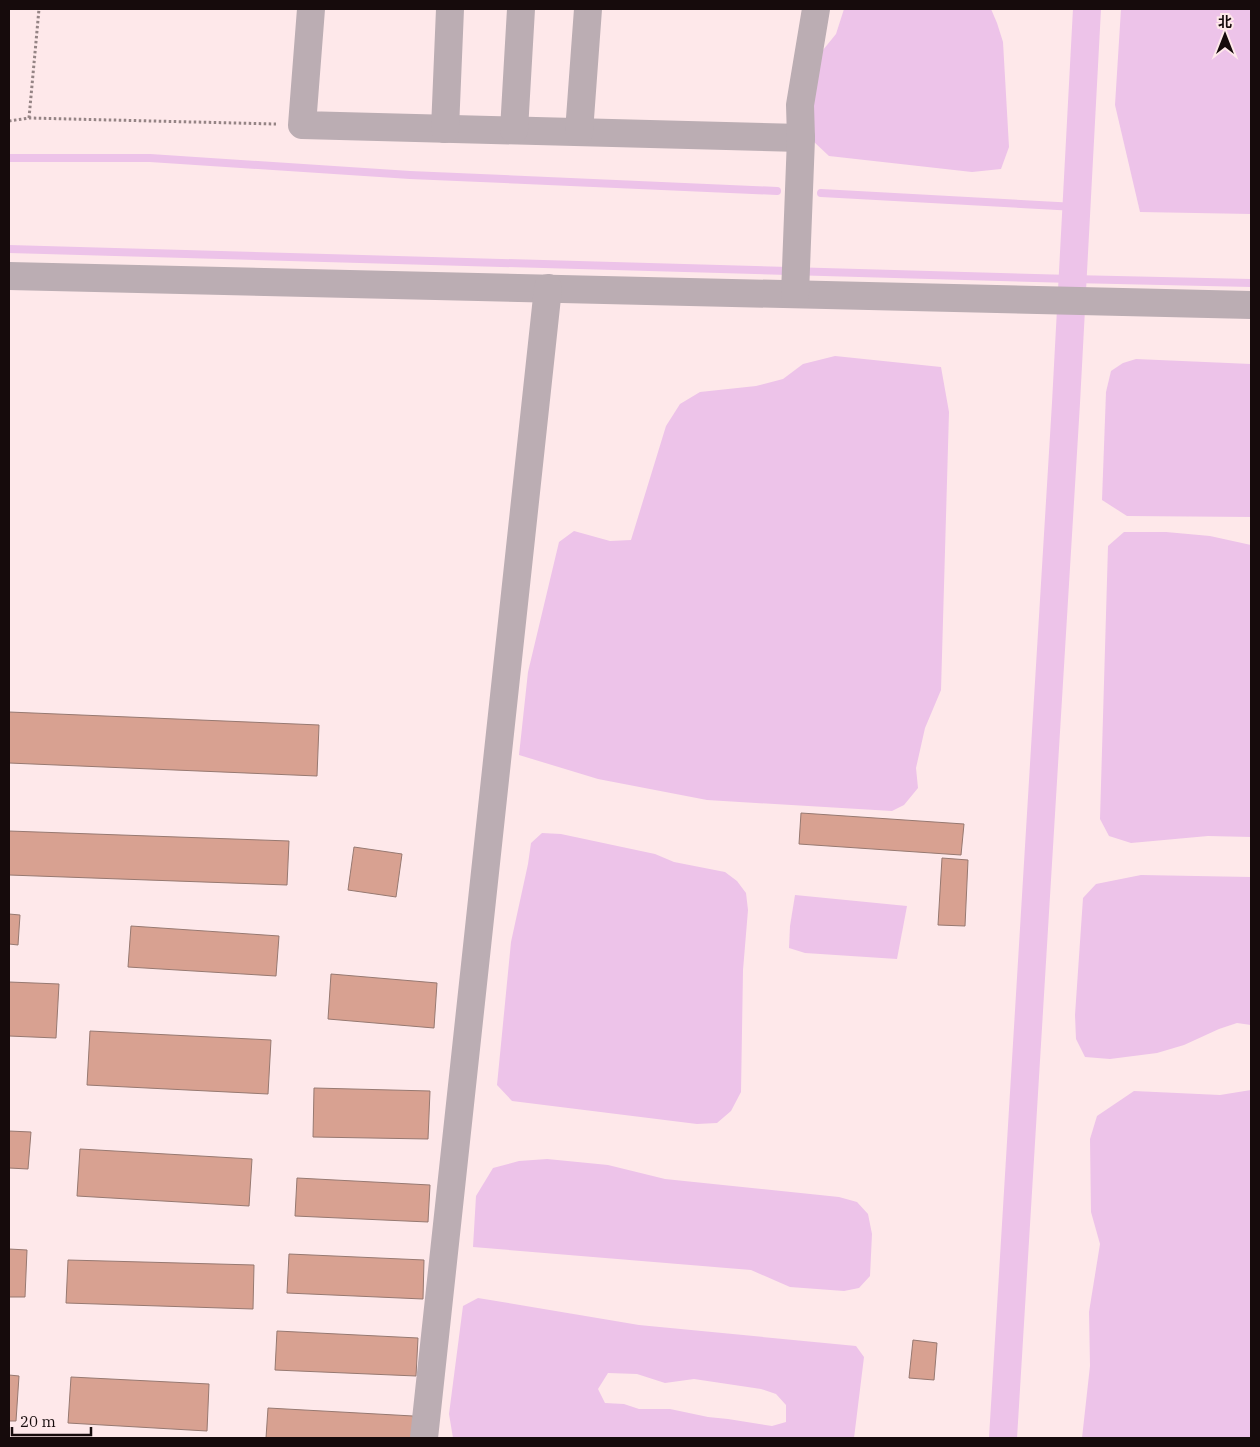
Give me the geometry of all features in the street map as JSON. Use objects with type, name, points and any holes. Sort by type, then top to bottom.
[{"type":"street","points":[[311,9],[302,125],[801,138]]},
{"type":"street","points":[[445,129],[450,9]]},
{"type":"street","points":[[514,130],[520,9]]},
{"type":"street","points":[[579,132],[588,9]]},
{"type":"street","points":[[796,279],[801,138],[800,105],[816,9]]},
{"type":"street","points":[[9,276],[548,288],[796,279],[1014,299],[1251,304]]},
{"type":"street","points":[[424,1438],[548,288]]},
{"type":"path","points":[[29,118],[39,9]]},
{"type":"path","points":[[9,122],[29,118],[302,125]]},
{"type":"shaded area","points":[[844,9],[991,9],[1003,42],[1009,147],[1001,169],[972,172],[829,156],[813,141],[811,93],[823,50],[836,34]]},
{"type":"shaded area","points":[[1121,9],[1251,9],[1251,214],[1140,212],[1115,105]]},
{"type":"shaded area","points":[[835,356],[941,367],[949,412],[941,690],[925,728],[916,768],[918,788],[904,805],[892,811],[707,800],[598,779],[519,755],[528,672],[559,542],[574,531],[610,541],[631,540],[666,426],[680,404],[700,392],[756,386],[783,379],[803,364]]},
{"type":"shaded area","points":[[1136,359],[1251,364],[1251,517],[1127,516],[1102,500],[1106,392],[1111,371],[1123,363]]},
{"type":"shaded area","points":[[1124,532],[1166,532],[1210,536],[1251,545],[1251,837],[1208,836],[1131,843],[1109,836],[1100,819],[1108,546]]},
{"type":"shaded area","points":[[542,833],[561,834],[655,854],[674,862],[725,872],[737,881],[746,893],[748,910],[743,970],[741,1092],[731,1111],[717,1123],[697,1124],[512,1101],[497,1085],[511,942],[531,843]]},
{"type":"shaded area","points":[[1141,875],[1251,877],[1251,1025],[1237,1023],[1184,1045],[1157,1053],[1110,1059],[1085,1057],[1076,1039],[1075,1015],[1083,898],[1096,884]]},
{"type":"shaded area","points":[[795,895],[907,906],[897,959],[805,953],[789,948]]},
{"type":"shaded area","points":[[1251,1090],[1251,1438],[1082,1438],[1090,1366],[1089,1312],[1100,1244],[1091,1212],[1090,1139],[1097,1116],[1134,1091],[1220,1095]]},
{"type":"shaded area","points":[[547,1159],[608,1165],[665,1179],[839,1197],[857,1202],[868,1214],[872,1234],[870,1276],[859,1288],[844,1291],[790,1287],[751,1270],[473,1247],[476,1196],[493,1168],[519,1161]]},
{"type":"shaded area","points":[[478,1298],[639,1325],[856,1346],[864,1357],[854,1438],[453,1438],[449,1414],[463,1306]],"holes":[[[608,1373],[637,1374],[665,1383],[694,1379],[761,1389],[776,1394],[786,1405],[786,1422],[772,1426],[708,1417],[670,1409],[639,1409],[624,1404],[605,1403],[598,1389]]]},
{"type":"building","points":[[9,712],[319,725],[317,776],[9,763]]},
{"type":"building","points":[[801,813],[964,824],[961,855],[799,844]]},
{"type":"building","points":[[9,831],[289,841],[287,885],[9,875]]},
{"type":"building","points":[[354,847],[402,854],[396,897],[348,890]]},
{"type":"building","points":[[942,858],[968,860],[965,926],[938,925]]},
{"type":"building","points":[[9,914],[20,915],[18,945],[9,944]]},
{"type":"building","points":[[131,926],[279,936],[276,976],[128,967]]},
{"type":"building","points":[[331,974],[437,983],[434,1028],[328,1019]]},
{"type":"building","points":[[9,982],[59,984],[56,1038],[9,1036]]},
{"type":"building","points":[[90,1031],[271,1040],[268,1094],[87,1085]]},
{"type":"building","points":[[314,1088],[430,1091],[428,1139],[313,1137]]},
{"type":"building","points":[[9,1131],[31,1132],[28,1169],[9,1168]]},
{"type":"building","points":[[80,1149],[252,1159],[249,1206],[77,1196]]},
{"type":"building","points":[[297,1178],[430,1185],[428,1222],[295,1216]]},
{"type":"building","points":[[9,1249],[27,1250],[25,1297],[9,1297]]},
{"type":"building","points":[[289,1254],[424,1260],[423,1299],[287,1293]]},
{"type":"building","points":[[68,1260],[254,1265],[253,1309],[66,1303]]},
{"type":"building","points":[[277,1331],[418,1338],[416,1376],[275,1370]]},
{"type":"building","points":[[913,1340],[937,1343],[934,1380],[909,1378]]},
{"type":"building","points":[[9,1375],[19,1376],[16,1421],[9,1421]]},
{"type":"building","points":[[71,1377],[209,1384],[207,1431],[68,1423]]},
{"type":"building","points":[[268,1408],[413,1416],[412,1438],[266,1438]]},
{"type":"waterway","points":[[1003,1438],[1066,403],[1087,9]]},
{"type":"waterway","points":[[9,158],[150,158],[410,175],[777,191]]},
{"type":"waterway","points":[[821,193],[1076,207]]},
{"type":"waterway","points":[[9,249],[1251,283]]}]
